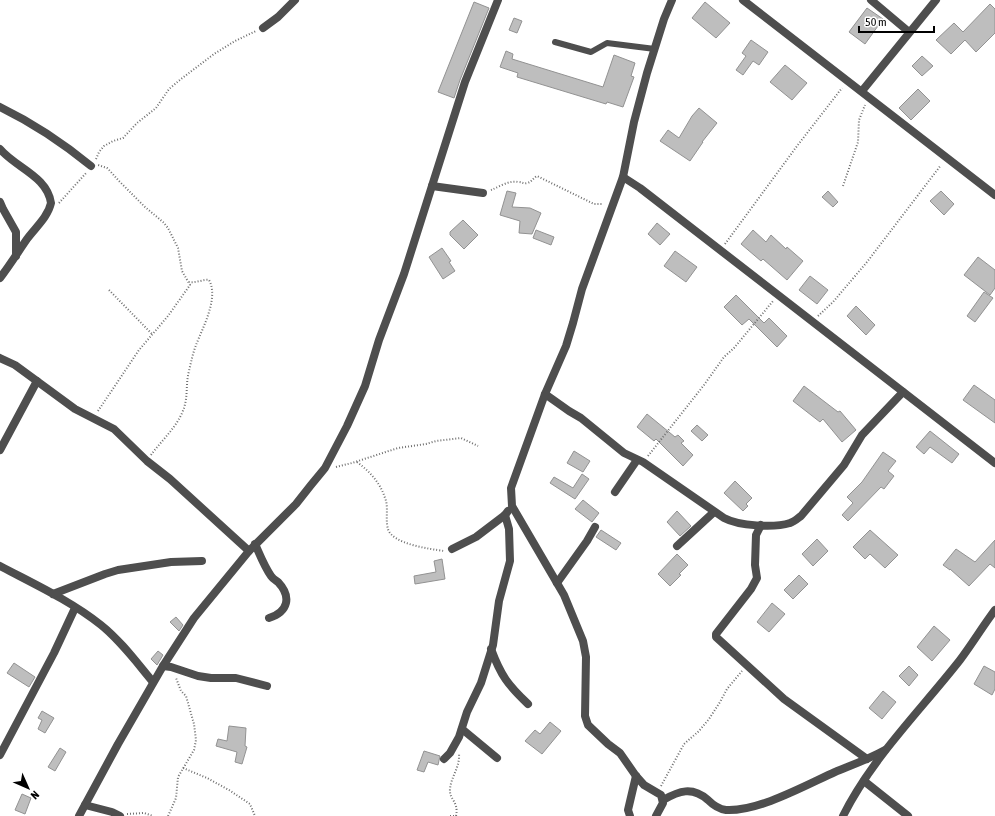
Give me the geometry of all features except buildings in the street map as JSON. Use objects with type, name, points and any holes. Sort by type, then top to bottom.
[{"type":"street","points":[[263,28],[278,18],[295,0]]},
{"type":"street","points":[[79,816],[162,666],[194,618],[255,544],[296,504],[325,468],[347,426],[364,386],[379,340],[404,274],[465,82],[498,0]]},
{"type":"street","points":[[656,816],[663,803],[661,795],[644,785],[620,753],[588,725],[585,716],[586,657],[583,641],[564,595],[512,506],[511,488],[545,394],[566,346],[582,289],[623,176],[634,122],[664,19],[672,0]]},
{"type":"street","points":[[743,0],[995,195]]},
{"type":"street","points":[[871,0],[909,32]]},
{"type":"street","points":[[862,91],[936,0]]},
{"type":"street","points":[[0,107],[22,118],[63,144],[92,165]]},
{"type":"street","points":[[0,149],[9,158],[41,182],[51,198],[50,208],[0,278]]},
{"type":"street","points":[[623,176],[995,463]]},
{"type":"street","points":[[432,186],[483,192]]},
{"type":"street","points":[[0,202],[16,232],[16,256]]},
{"type":"street","points":[[0,358],[15,365],[75,409],[114,429],[147,461],[249,551]]},
{"type":"street","points":[[0,450],[37,382]]},
{"type":"street","points":[[545,394],[581,418],[620,450],[640,461],[714,512],[737,524],[761,525],[785,524],[801,516],[844,464],[862,435],[903,392]]},
{"type":"street","points":[[615,492],[640,461]]},
{"type":"street","points":[[452,549],[476,537],[506,514],[512,506]]},
{"type":"street","points":[[677,546],[714,512]]},
{"type":"street","points":[[444,759],[450,753],[462,728],[467,712],[481,683],[491,649],[499,601],[510,561],[509,529],[506,514]]},
{"type":"street","points":[[761,525],[756,535],[756,581],[716,637],[784,699],[867,759]]},
{"type":"street","points":[[557,583],[587,541],[595,526]]},
{"type":"street","points":[[255,544],[266,568],[272,577],[278,582],[287,600],[286,606],[282,611],[269,618]]},
{"type":"street","points":[[53,594],[98,576],[118,570],[187,560],[202,561]]},
{"type":"street","points":[[0,566],[53,594],[101,625],[112,635],[153,682]]},
{"type":"street","points":[[0,756],[54,653],[75,608]]},
{"type":"street","points":[[843,816],[852,797],[888,749],[960,660],[995,610]]},
{"type":"street","points":[[491,649],[498,669],[506,681],[528,704]]},
{"type":"street","points":[[162,666],[171,667],[198,676],[211,678],[236,678],[267,686]]},
{"type":"street","points":[[462,728],[497,758]]},
{"type":"street","points":[[663,800],[675,793],[694,791],[706,798],[715,807],[721,809],[738,809],[753,806],[786,795],[888,749]]},
{"type":"street","points":[[630,816],[628,810],[636,776]]},
{"type":"street","points":[[864,781],[908,816]]},
{"type":"street","points":[[694,791],[721,816]]},
{"type":"street","points":[[85,805],[112,812],[119,816]]},
{"type":"lane","points":[[556,42],[591,52],[607,42],[655,49]]},
{"type":"path","points":[[50,208],[60,202],[92,165],[98,152],[111,142],[123,138],[137,123],[156,108],[170,89],[180,79],[219,50],[247,34],[263,28]]},
{"type":"path","points":[[720,250],[797,146],[848,81]]},
{"type":"path","points":[[843,186],[858,142],[859,120],[869,97]]},
{"type":"path","points":[[812,322],[833,302],[854,278],[947,157]]},
{"type":"path","points":[[92,165],[107,168],[168,228],[178,248],[182,271],[190,285],[182,298],[139,350],[93,418]]},
{"type":"path","points":[[483,192],[512,182],[525,184],[530,183],[537,176],[594,204],[612,204]]},
{"type":"path","points":[[147,461],[178,421],[183,412],[186,402],[188,373],[196,344],[207,318],[212,297],[210,280],[196,283],[189,282]]},
{"type":"path","points":[[109,290],[152,334]]},
{"type":"path","points":[[640,461],[675,423],[724,357],[734,348],[778,295]]},
{"type":"path","points":[[325,468],[356,462],[398,448],[436,441],[461,438],[478,446]]},
{"type":"path","points":[[356,462],[369,471],[382,490],[386,500],[386,520],[390,534],[418,546],[443,551],[452,549]]},
{"type":"path","points":[[657,792],[684,744],[699,731],[709,719],[727,689],[747,664]]},
{"type":"path","points":[[168,816],[176,798],[178,777],[195,746],[194,724],[186,696],[181,691],[171,667]]},
{"type":"path","points":[[450,816],[456,816],[457,805],[451,796],[450,791],[459,757],[458,737]]},
{"type":"path","points":[[183,768],[207,778],[229,790],[250,804],[255,816]]},
{"type":"path","points":[[119,816],[144,813],[153,816]]}]
